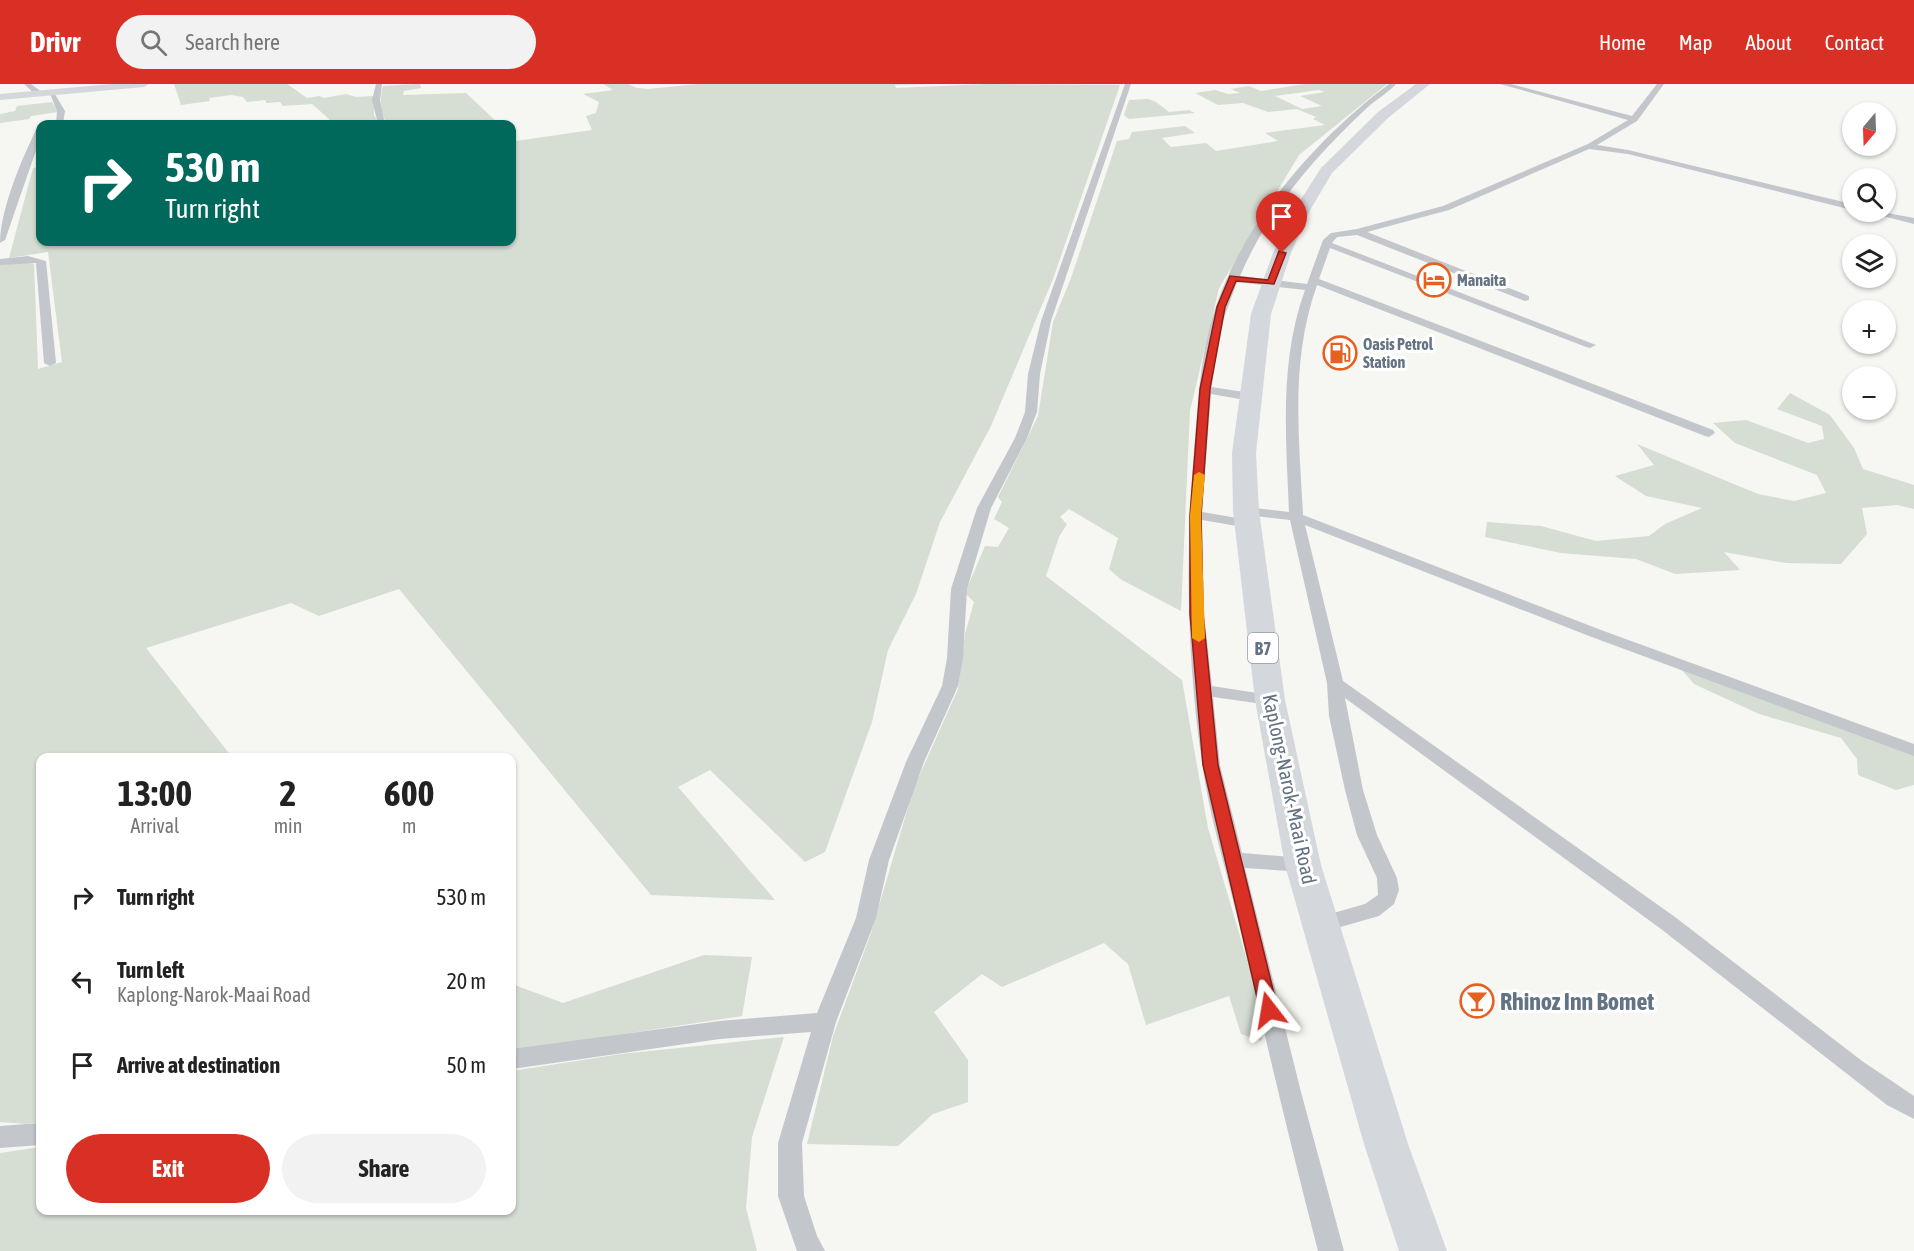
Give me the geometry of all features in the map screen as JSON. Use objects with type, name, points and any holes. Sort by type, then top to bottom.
[{"type":"highway","name":"Kaplong-Narok-Maai Road","points":[[1424,84],[1391,108],[1355,128],[1326,171],[1288,211],[1261,314],[1244,453],[1248,518],[1270,700],[1304,865],[1386,1144],[1424,1251]]},
{"type":"street","points":[[27,84],[39,93]]},
{"type":"street","points":[[0,97],[144,84]]},
{"type":"street","points":[[379,84],[376,100],[381,120]]},
{"type":"street","points":[[812,1251],[806,1242],[791,1196],[790,1143],[825,1022],[866,918],[879,860],[915,762],[950,686],[955,658],[959,589],[984,508],[1021,438],[1031,412],[1034,374],[1046,321],[1128,84]]},
{"type":"street","points":[[1355,128],[1366,104],[1393,84]]},
{"type":"street","points":[[1503,84],[1635,119]]},
{"type":"street","points":[[1323,924],[1372,910],[1387,899],[1389,890],[1387,878],[1367,835],[1354,790],[1338,716],[1335,683],[1296,517],[1292,419],[1293,371],[1300,318],[1327,244],[1334,235],[1358,232],[1446,208],[1591,145],[1635,119],[1661,84]]},
{"type":"street","points":[[51,92],[61,111],[60,120]]},
{"type":"street","points":[[0,240],[36,140]]},
{"type":"street","points":[[1591,145],[1842,205]]},
{"type":"street","points":[[1288,211],[1245,252],[1216,326],[1205,389],[1195,515],[1196,614],[1211,765],[1289,1092],[1331,1251]]},
{"type":"street","points":[[1896,217],[1914,221]]},
{"type":"street","points":[[1358,232],[1525,298]]},
{"type":"street","points":[[1327,244],[1590,345]]},
{"type":"street","points":[[0,262],[28,259],[41,261],[50,363]]},
{"type":"street","points":[[1233,278],[1313,284],[1709,433]]},
{"type":"street","points":[[1205,389],[1251,397]]},
{"type":"street","points":[[1195,515],[1248,518],[1296,517],[1595,633],[1914,750]]},
{"type":"street","points":[[1335,683],[1668,922],[1854,1068],[1895,1098],[1914,1108]]},
{"type":"street","points":[[1204,690],[1270,700]]},
{"type":"street","points":[[1235,860],[1304,865]]},
{"type":"street","points":[[516,1058],[720,1030],[825,1022]]},
{"type":"street","points":[[0,1137],[36,1134]]},
{"type":"shaded area","points":[[174,84],[287,84],[307,98],[346,94],[356,97],[374,96],[374,115],[377,120],[329,120],[312,104],[283,106],[280,102],[266,103],[266,100],[247,102],[243,97],[231,95],[181,105]]},
{"type":"shaded area","points":[[420,84],[421,88],[404,91],[403,95],[466,93],[495,120],[385,120],[381,106],[383,86]]},
{"type":"shaded area","points":[[603,84],[628,84],[648,89],[699,84],[932,84],[895,85],[896,88],[986,84],[1120,85],[1053,279],[991,426],[940,522],[916,594],[888,650],[872,722],[825,852],[805,862],[710,770],[678,787],[775,900],[651,895],[399,589],[319,616],[291,603],[146,648],[229,753],[36,753],[36,1123],[0,1122],[0,265],[23,262],[34,264],[38,369],[62,362],[48,252],[9,258],[33,168],[36,168],[36,246],[516,246],[516,141],[592,130],[586,116],[596,113],[599,102],[583,94],[613,90]]},
{"type":"shaded area","points":[[1305,84],[1387,84],[1299,155],[1219,288],[1190,411],[1181,611],[1120,579],[1109,569],[1118,538],[1069,509],[1060,517],[1067,524],[1059,537],[1046,576],[1182,680],[1208,828],[1267,1028],[1261,1041],[1241,1034],[1229,996],[1146,1025],[1128,964],[1104,943],[1002,987],[982,974],[934,1012],[968,1060],[968,1102],[933,1114],[898,1146],[807,1144],[833,1036],[871,933],[913,790],[958,689],[965,634],[974,602],[965,593],[985,546],[998,547],[1009,528],[994,519],[1002,502],[998,497],[1038,416],[1053,322],[1071,278],[1117,141],[1129,139],[1132,132],[1185,126],[1195,133],[1162,138],[1171,147],[1206,143],[1216,151],[1278,141],[1265,133],[1325,125],[1313,119],[1316,117],[1297,109],[1268,112],[1243,103],[1218,105],[1195,93],[1215,90],[1228,94],[1240,93],[1231,89],[1249,86],[1261,91]],"holes":[[[1319,90],[1325,92],[1300,96],[1322,106],[1302,109],[1275,96]]]},
{"type":"shaded area","points":[[1148,99],[1169,112],[1189,110],[1195,113],[1129,119],[1124,115],[1129,100]]},
{"type":"shaded area","points":[[52,102],[58,112],[0,123],[0,114],[15,111],[17,106]]},
{"type":"shaded area","points":[[1790,393],[1830,415],[1854,448],[1863,469],[1914,485],[1914,509],[1897,505],[1862,508],[1867,534],[1841,564],[1786,563],[1724,552],[1740,570],[1675,574],[1636,559],[1561,553],[1485,537],[1487,522],[1541,526],[1596,541],[1649,536],[1665,524],[1702,508],[1646,496],[1615,476],[1654,465],[1637,444],[1758,494],[1794,501],[1826,493],[1817,475],[1735,443],[1713,423],[1746,420],[1808,443],[1824,439],[1822,426],[1777,409]]},
{"type":"shaded area","points":[[1681,669],[1914,754],[1914,785],[1896,790],[1858,775],[1857,759],[1841,738],[1759,714],[1694,684]]},
{"type":"shaded area","points":[[704,955],[752,957],[742,1016],[516,1050],[516,985],[563,1003]]},
{"type":"shaded area","points":[[784,1037],[752,1137],[746,1208],[757,1251],[0,1251],[0,1153],[36,1148],[36,1215],[516,1215],[516,1070],[621,1054]]},
{"type":"slow traffic","points":[[1199,475],[1195,515],[1196,614],[1199,638]]},
{"type":"place","name":"Manaita","points":[[1434,280]]},
{"type":"place","name":"Oasis Petrol Station","points":[[1340,353]]},
{"type":"place","name":"Rhinoz Inn Bomet","points":[[1477,1001]]},
{"type":"route","points":[[1269,1010],[1211,765],[1196,614],[1195,515],[1205,389],[1221,307],[1233,278],[1271,282],[1282,253]]}]
